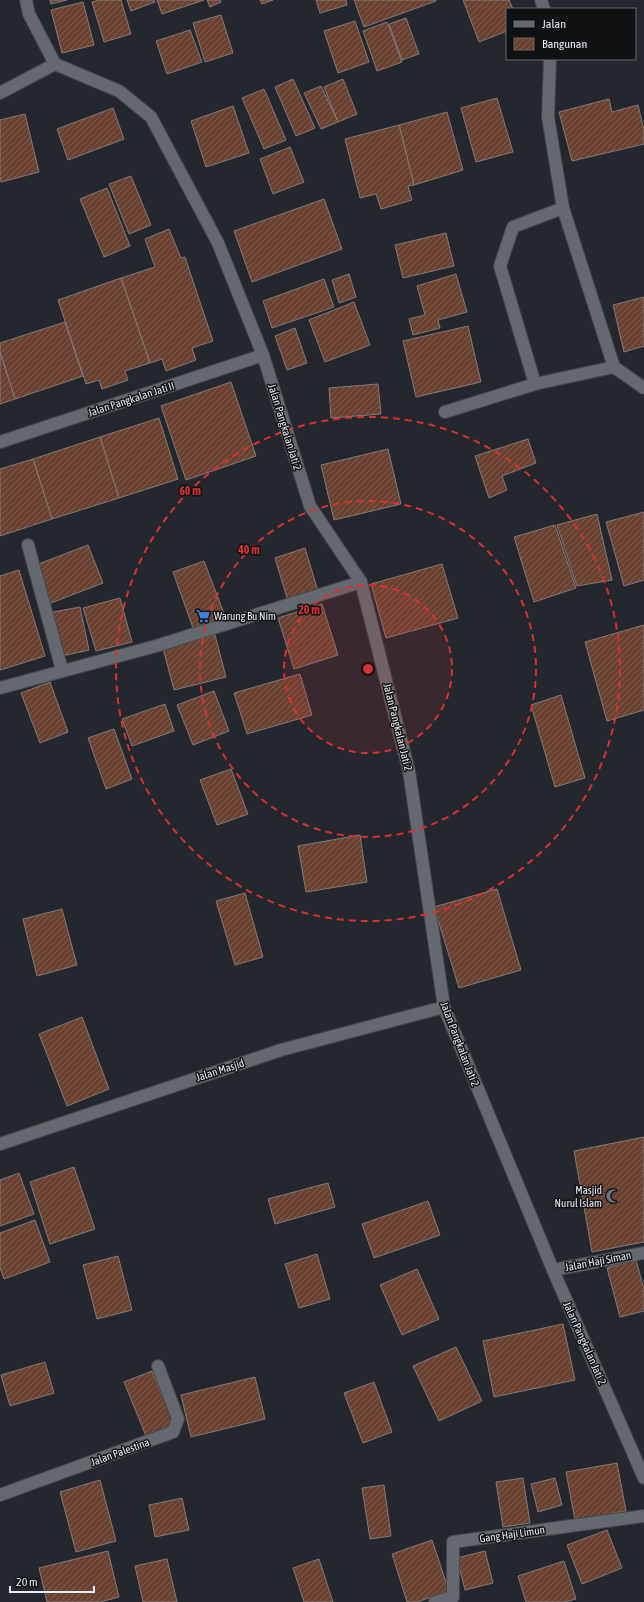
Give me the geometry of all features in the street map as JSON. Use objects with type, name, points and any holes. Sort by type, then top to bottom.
[{"type":"street","points":[[0,93],[55,64],[29,14],[26,0]]},
{"type":"street","points":[[550,60],[548,117],[563,208],[614,367],[644,388]]},
{"type":"street","name":"Jalan Pangkalan Jati 2","points":[[55,64],[119,91],[151,117],[218,243],[263,355],[310,506],[361,582],[409,771],[444,1007],[553,1270],[644,1478]]},
{"type":"street","points":[[535,384],[500,266],[513,227],[563,208]]},
{"type":"street","name":"Jalan Pangkalan Jati II","points":[[0,442],[263,355]]},
{"type":"street","points":[[444,412],[535,384],[614,367]]},
{"type":"street","points":[[28,545],[62,670]]},
{"type":"street","points":[[0,688],[62,670],[156,646],[361,582]]},
{"type":"street","name":"Jalan Masjid","points":[[0,1144],[281,1050],[444,1007]]},
{"type":"street","name":"Jalan Haji Siman","points":[[553,1270],[644,1253]]},
{"type":"street","name":"Jalan Palestina","points":[[0,1495],[173,1432],[178,1419],[158,1366]]},
{"type":"street","name":"Gang Haji Limun","points":[[435,1602],[453,1596],[453,1542],[644,1516]]},
{"type":"building","points":[[50,0],[67,0],[51,4]]},
{"type":"building","points":[[99,0],[121,0],[131,34],[104,42],[92,2]]},
{"type":"building","points":[[127,0],[154,0],[155,2],[131,11]]},
{"type":"building","points":[[157,0],[204,0],[162,14]]},
{"type":"building","points":[[207,0],[220,0],[221,2],[210,7]]},
{"type":"building","points":[[260,0],[273,0],[262,4]]},
{"type":"building","points":[[316,0],[346,0],[347,5],[320,13]]},
{"type":"building","points":[[354,0],[436,0],[436,1],[364,27]]},
{"type":"building","points":[[463,0],[509,0],[513,8],[506,8],[506,31],[479,42]]},
{"type":"building","points":[[83,2],[94,45],[62,53],[51,10]]},
{"type":"building","points":[[221,15],[233,53],[205,62],[193,23]]},
{"type":"building","points":[[406,18],[419,54],[402,60],[389,24]]},
{"type":"building","points":[[355,21],[369,62],[338,73],[324,31]]},
{"type":"building","points":[[387,22],[402,62],[377,71],[363,31]]},
{"type":"building","points":[[190,30],[202,62],[167,74],[156,41]]},
{"type":"building","points":[[293,79],[315,128],[296,136],[275,87]]},
{"type":"building","points":[[343,79],[357,114],[338,122],[324,87]]},
{"type":"building","points":[[321,86],[338,122],[321,129],[304,93]]},
{"type":"building","points":[[264,89],[286,140],[264,149],[242,98]]},
{"type":"building","points":[[497,98],[513,152],[476,162],[461,108]]},
{"type":"building","points":[[609,99],[612,112],[638,105],[644,130],[644,144],[572,161],[559,112]]},
{"type":"building","points":[[233,106],[249,153],[206,167],[191,121]]},
{"type":"building","points":[[113,108],[124,139],[68,160],[57,129]]},
{"type":"building","points":[[447,112],[463,170],[414,185],[399,125]]},
{"type":"building","points":[[25,114],[39,172],[1,182],[0,120]]},
{"type":"building","points":[[399,125],[414,185],[408,186],[412,200],[381,209],[376,194],[360,198],[345,139]]},
{"type":"building","points":[[290,147],[304,182],[273,194],[260,159]]},
{"type":"building","points":[[131,176],[151,225],[129,234],[109,184]]},
{"type":"building","points":[[107,188],[130,246],[104,257],[80,199]]},
{"type":"building","points":[[324,199],[342,249],[252,282],[234,231]]},
{"type":"building","points":[[169,229],[181,258],[185,257],[213,341],[192,348],[196,360],[166,371],[162,359],[150,363],[121,278],[155,267],[145,239]]},
{"type":"building","points":[[446,233],[454,266],[403,278],[395,245]]},
{"type":"building","points":[[349,274],[356,297],[339,303],[332,280]]},
{"type":"building","points":[[456,274],[467,312],[438,320],[440,328],[413,335],[409,319],[425,315],[417,286]]},
{"type":"building","points":[[121,278],[150,363],[125,371],[128,380],[102,389],[99,380],[86,384],[58,300]]},
{"type":"building","points":[[324,279],[334,307],[272,328],[263,301]]},
{"type":"building","points":[[644,297],[644,346],[624,352],[613,305]]},
{"type":"building","points":[[354,302],[370,345],[325,362],[309,320]]},
{"type":"building","points":[[65,322],[83,376],[15,399],[0,352],[0,343]]},
{"type":"building","points":[[468,326],[481,382],[416,397],[403,341]]},
{"type":"building","points":[[295,328],[307,363],[287,370],[275,336]]},
{"type":"building","points":[[0,352],[15,399],[0,404]]},
{"type":"building","points":[[231,382],[256,456],[186,480],[161,406]]},
{"type":"building","points":[[378,384],[381,414],[331,418],[329,388]]},
{"type":"building","points":[[159,418],[178,479],[119,498],[100,437]]},
{"type":"building","points":[[100,437],[119,498],[52,519],[33,459]]},
{"type":"building","points":[[528,439],[536,463],[502,476],[507,490],[489,498],[475,456]]},
{"type":"building","points":[[388,449],[401,504],[334,520],[321,465]]},
{"type":"building","points":[[33,459],[52,519],[0,536],[0,469]]},
{"type":"building","points":[[644,512],[644,580],[624,586],[606,522]]},
{"type":"building","points":[[597,514],[612,580],[577,586],[557,525]]},
{"type":"building","points":[[555,525],[576,588],[534,602],[514,537]]},
{"type":"building","points":[[88,545],[103,583],[51,603],[36,565]]},
{"type":"building","points":[[305,548],[318,591],[288,601],[275,558]]},
{"type":"building","points":[[204,561],[225,616],[193,628],[173,572]]},
{"type":"building","points":[[442,564],[458,618],[386,638],[371,584]]},
{"type":"building","points":[[19,570],[45,656],[0,670],[0,576]]},
{"type":"building","points":[[120,598],[132,642],[96,651],[83,608]]},
{"type":"building","points":[[322,604],[338,655],[294,669],[278,618]]},
{"type":"building","points":[[80,607],[89,650],[62,656],[53,612]]},
{"type":"building","points":[[644,625],[644,710],[607,721],[585,642]]},
{"type":"building","points":[[215,635],[226,677],[174,690],[163,648]]},
{"type":"building","points":[[300,674],[312,715],[247,734],[234,693]]},
{"type":"building","points":[[50,682],[68,732],[40,743],[21,693]]},
{"type":"building","points":[[214,691],[229,731],[193,745],[177,705]]},
{"type":"building","points":[[561,695],[585,778],[555,787],[531,705]]},
{"type":"building","points":[[165,704],[174,731],[132,746],[122,719]]},
{"type":"building","points":[[114,729],[132,779],[106,789],[88,738]]},
{"type":"building","points":[[231,769],[248,814],[217,825],[200,780]]},
{"type":"building","points":[[360,835],[367,882],[306,892],[298,846]]},
{"type":"building","points":[[497,889],[521,970],[459,988],[434,907]]},
{"type":"building","points":[[245,893],[263,957],[235,965],[216,901]]},
{"type":"building","points":[[62,909],[77,965],[37,976],[23,919]]},
{"type":"building","points":[[82,1017],[109,1089],[67,1106],[39,1034]]},
{"type":"building","name":"Masjid Nurul Islam","points":[[644,1137],[644,1242],[592,1252],[574,1151]]},
{"type":"building","points":[[74,1167],[95,1229],[50,1244],[30,1182]]},
{"type":"building","points":[[19,1173],[34,1214],[0,1226],[0,1180]]},
{"type":"building","points":[[328,1183],[335,1207],[275,1224],[268,1199]]},
{"type":"building","points":[[428,1201],[440,1235],[374,1258],[362,1224]]},
{"type":"building","points":[[35,1220],[50,1262],[4,1279],[0,1268],[0,1233]]},
{"type":"building","points":[[317,1254],[330,1299],[299,1308],[285,1264]]},
{"type":"building","points":[[118,1256],[132,1310],[97,1319],[83,1265]]},
{"type":"building","points":[[636,1260],[644,1289],[644,1311],[620,1317],[607,1268]]},
{"type":"building","points":[[417,1269],[439,1319],[402,1335],[380,1285]]},
{"type":"building","points":[[563,1324],[575,1380],[494,1397],[483,1341]]},
{"type":"building","points":[[456,1347],[482,1401],[439,1421],[413,1366]]},
{"type":"building","points":[[45,1362],[54,1393],[10,1406],[1,1375]]},
{"type":"building","points":[[152,1371],[174,1425],[146,1436],[124,1382]]},
{"type":"building","points":[[255,1377],[265,1419],[191,1437],[181,1395]]},
{"type":"building","points":[[374,1382],[392,1432],[363,1443],[344,1393]]},
{"type":"building","points":[[617,1463],[626,1511],[575,1520],[566,1472]]},
{"type":"building","points":[[523,1478],[530,1523],[503,1527],[496,1482]]},
{"type":"building","points":[[555,1478],[562,1505],[538,1512],[531,1484]]},
{"type":"building","points":[[100,1480],[116,1541],[76,1552],[60,1492]]},
{"type":"building","points":[[384,1485],[391,1536],[370,1539],[362,1488]]},
{"type":"building","points":[[182,1498],[189,1530],[155,1537],[149,1505]]},
{"type":"building","points":[[607,1530],[622,1568],[582,1584],[567,1545]]},
{"type":"building","points":[[432,1540],[449,1591],[417,1602],[407,1602],[392,1554]]},
{"type":"building","points":[[108,1551],[119,1597],[100,1602],[47,1602],[39,1568]]},
{"type":"building","points":[[485,1551],[493,1583],[465,1590],[457,1558]]},
{"type":"building","points":[[167,1559],[177,1602],[143,1602],[135,1566]]},
{"type":"building","points":[[319,1559],[333,1602],[304,1602],[293,1568]]},
{"type":"building","points":[[564,1561],[576,1599],[565,1602],[526,1602],[518,1576]]},
{"type":"place","name":"Warung Bu Nim","points":[[203,616]]},
{"type":"place","name":"Masjid Nurul Islam","points":[[613,1196]]}]
